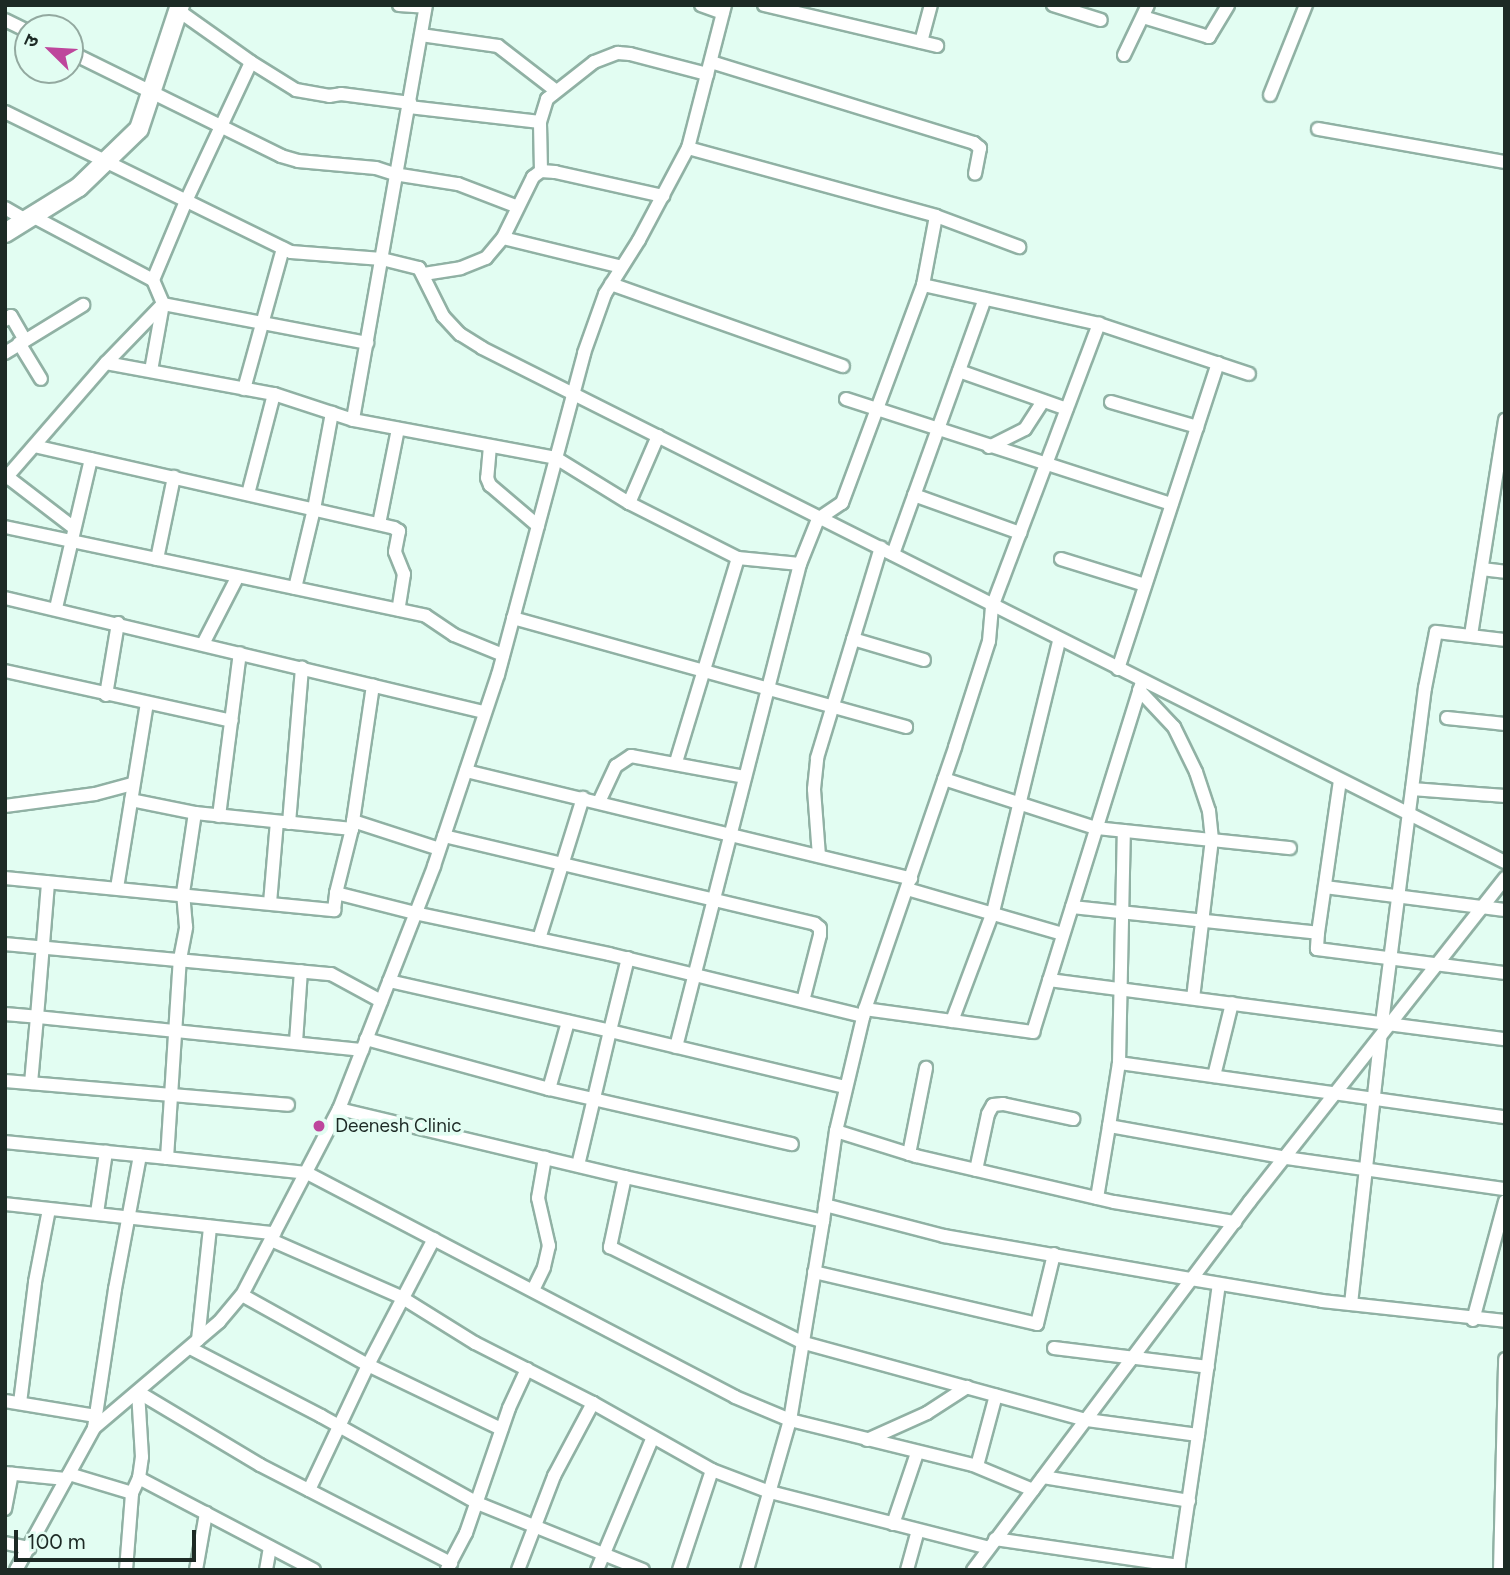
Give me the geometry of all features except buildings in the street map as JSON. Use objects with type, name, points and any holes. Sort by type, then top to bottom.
[{"type":"street","points":[[353,420],[382,259],[394,174],[410,105],[425,6],[399,5]]},
{"type":"street","points":[[5,1401],[95,1422],[138,1392],[194,1344],[242,1295],[307,1173],[339,1108],[442,843],[503,655],[584,353],[611,284],[688,148],[724,9],[701,5]]},
{"type":"street","points":[[764,5],[937,46]]},
{"type":"street","points":[[922,42],[931,5]]},
{"type":"street","points":[[1053,5],[1101,20]]},
{"type":"street","points":[[1124,55],[1146,11],[1209,37],[1228,5]]},
{"type":"street","points":[[1269,95],[1306,5]]},
{"type":"street","points":[[5,233],[79,187],[139,129],[180,8],[251,62],[296,90],[540,122]]},
{"type":"street","points":[[421,35],[498,46],[555,90]]},
{"type":"street","points":[[541,171],[540,122],[547,99],[555,90],[594,62],[618,53],[709,68],[974,143],[980,148],[975,174]]},
{"type":"street","points":[[84,59],[281,156],[298,161],[363,166],[471,187],[518,207]]},
{"type":"street","points":[[153,279],[251,62]]},
{"type":"street","points":[[5,112],[291,252],[382,259],[409,264],[424,274],[434,301],[460,334],[482,348],[574,392],[818,519],[881,547],[992,607],[1118,669],[1140,685],[1505,862]]},
{"type":"street","points":[[1318,129],[1505,162]]},
{"type":"street","points":[[688,148],[936,216],[1019,247]]},
{"type":"street","points":[[424,274],[476,263],[486,258],[503,237],[533,177],[541,171],[663,196]]},
{"type":"street","points":[[5,208],[153,279],[163,304],[151,371]]},
{"type":"street","points":[[676,1047],[800,564],[818,519],[842,503],[923,285],[936,216]]},
{"type":"street","points":[[503,237],[622,267]]},
{"type":"street","points":[[244,388],[283,248]]},
{"type":"street","points":[[611,284],[843,366]]},
{"type":"street","points":[[923,285],[1099,324],[1249,373]]},
{"type":"street","points":[[893,554],[985,299]]},
{"type":"street","points":[[163,304],[367,343]]},
{"type":"street","points":[[72,534],[6,477],[106,363],[163,304]]},
{"type":"street","points":[[5,353],[83,305]]},
{"type":"street","points":[[5,320],[11,316],[41,379]]},
{"type":"street","points":[[747,1570],[790,1420],[836,1131],[864,1013],[989,641],[992,607],[1099,324]]},
{"type":"street","points":[[106,363],[274,394],[353,420],[556,458],[629,503],[738,558],[800,564]]},
{"type":"street","points":[[1118,669],[1218,363]]},
{"type":"street","points":[[959,371],[1067,409]]},
{"type":"street","points":[[248,494],[274,394]]},
{"type":"street","points":[[846,399],[1172,504]]},
{"type":"street","points":[[989,447],[1025,429],[1044,401]]},
{"type":"street","points":[[1111,402],[1197,427]]},
{"type":"street","points":[[295,588],[314,509],[332,413]]},
{"type":"street","points":[[1471,635],[1482,569],[1499,502],[1504,428]]},
{"type":"street","points":[[379,524],[398,429]]},
{"type":"street","points":[[629,503],[658,436]]},
{"type":"street","points":[[34,446],[379,524],[399,531],[395,552],[404,578],[398,610]]},
{"type":"street","points":[[490,446],[487,471],[490,485],[538,526]]},
{"type":"street","points":[[56,608],[90,459]]},
{"type":"street","points":[[157,559],[174,477]]},
{"type":"street","points":[[914,495],[1020,533]]},
{"type":"street","points":[[5,527],[72,534],[157,559],[398,610],[432,619],[454,635],[503,655]]},
{"type":"street","points":[[818,856],[814,773],[881,547]]},
{"type":"street","points":[[676,762],[738,558]]},
{"type":"street","points":[[1061,559],[1145,585]]},
{"type":"street","points":[[1482,569],[1505,572]]},
{"type":"street","points":[[203,644],[238,576]]},
{"type":"street","points":[[5,598],[485,712]]},
{"type":"street","points":[[513,618],[906,727]]},
{"type":"street","points":[[106,695],[118,623]]},
{"type":"street","points":[[1387,1023],[1390,959],[1436,632],[1505,640]]},
{"type":"street","points":[[853,639],[924,660]]},
{"type":"street","points":[[952,1021],[993,912],[1059,641]]},
{"type":"street","points":[[219,816],[240,653]]},
{"type":"street","points":[[270,903],[302,668]]},
{"type":"street","points":[[5,671],[232,721]]},
{"type":"street","points":[[5,878],[334,910],[352,825],[373,685]]},
{"type":"street","points":[[336,893],[415,913],[628,958],[803,1001],[864,1013],[1033,1032],[1140,685]]},
{"type":"street","points":[[1140,685],[1174,727],[1189,753],[1209,811],[1212,839],[1193,998]]},
{"type":"street","points":[[117,888],[148,703]]},
{"type":"street","points":[[1447,718],[1505,724]]},
{"type":"street","points":[[599,802],[616,766],[625,757],[676,762],[744,777]]},
{"type":"street","points":[[466,771],[818,856],[1063,934]]},
{"type":"street","points":[[944,779],[1096,828],[1290,848]]},
{"type":"street","points":[[1340,780],[1317,949],[1505,974]]},
{"type":"street","points":[[5,806],[95,794],[134,784]]},
{"type":"street","points":[[1412,789],[1505,796]]},
{"type":"street","points":[[539,939],[583,799]]},
{"type":"street","points":[[131,800],[219,816],[352,825],[561,864],[803,920],[820,928],[803,1001]]},
{"type":"street","points":[[167,1158],[180,959],[186,927],[183,894],[195,813]]},
{"type":"street","points":[[1097,1198],[1119,1063],[1123,989],[1124,831]]},
{"type":"street","points":[[973,1570],[1191,1279],[1380,1038],[1387,1023],[1505,878]]},
{"type":"street","points":[[31,1083],[48,881]]},
{"type":"street","points":[[1325,887],[1483,905],[1505,910]]},
{"type":"street","points":[[1072,907],[1318,933]]},
{"type":"street","points":[[5,944],[331,974],[381,1001]]},
{"type":"street","points":[[578,1165],[628,958]]},
{"type":"street","points":[[296,1042],[301,971]]},
{"type":"street","points":[[1049,980],[1505,1039]]},
{"type":"street","points":[[389,981],[845,1087]]},
{"type":"street","points":[[1214,1076],[1232,1003]]},
{"type":"street","points":[[5,1014],[296,1042],[364,1044],[594,1100],[792,1144]]},
{"type":"street","points":[[549,1089],[568,1022]]},
{"type":"street","points":[[1351,1304],[1380,1038]]},
{"type":"street","points":[[1119,1063],[1505,1117]]},
{"type":"street","points":[[909,1154],[926,1068]]},
{"type":"street","points":[[5,1081],[288,1105]]},
{"type":"street","points":[[976,1170],[988,1114],[993,1105],[1003,1104],[1073,1119]]},
{"type":"street","points":[[339,1108],[625,1177],[823,1221]]},
{"type":"street","points":[[1110,1126],[1286,1158],[1505,1189]]},
{"type":"street","points":[[836,1131],[909,1154],[1097,1198],[1235,1222]]},
{"type":"street","points":[[5,1142],[307,1173],[734,1397],[790,1420],[978,1466],[1033,1490]]},
{"type":"street","points":[[97,1213],[106,1152]]},
{"type":"street","points":[[16,1570],[95,1422],[140,1156]]},
{"type":"street","points":[[533,1290],[544,1267],[549,1246],[538,1198],[545,1158]]},
{"type":"street","points":[[625,1177],[610,1248],[801,1342],[1087,1420],[1198,1435]]},
{"type":"street","points":[[1473,1320],[1500,1239],[1505,1201]]},
{"type":"street","points":[[5,1204],[97,1213],[272,1237],[405,1300],[475,1343],[593,1403],[712,1471],[770,1492],[918,1530],[992,1543],[1179,1568],[1219,1284]]},
{"type":"street","points":[[825,1206],[944,1236],[1219,1284],[1473,1320],[1505,1321]]},
{"type":"street","points":[[20,1403],[35,1282],[49,1209]]},
{"type":"street","points":[[194,1344],[209,1227]]},
{"type":"street","points":[[309,1490],[368,1365],[405,1300],[435,1239]]},
{"type":"street","points":[[814,1272],[1037,1324],[1054,1254]]},
{"type":"street","points":[[242,1295],[368,1365],[501,1429]]},
{"type":"street","points":[[194,1344],[477,1503],[643,1570]]},
{"type":"street","points":[[1054,1348],[1208,1367]]},
{"type":"street","points":[[1500,1570],[1505,1359]]},
{"type":"street","points":[[138,1392],[260,1465],[449,1567],[477,1503],[501,1429],[527,1369]]},
{"type":"street","points":[[867,1440],[928,1413],[967,1387]]},
{"type":"street","points":[[126,1570],[132,1493],[139,1478],[142,1457],[138,1392]]},
{"type":"street","points":[[978,1466],[996,1395]]},
{"type":"street","points":[[518,1570],[554,1476],[593,1403]]},
{"type":"street","points":[[597,1570],[653,1437]]},
{"type":"street","points":[[893,1524],[917,1452]]},
{"type":"street","points":[[679,1570],[712,1471]]},
{"type":"street","points":[[5,1509],[9,1473],[67,1477],[132,1493]]},
{"type":"street","points":[[1043,1477],[1189,1501]]},
{"type":"street","points":[[139,1478],[314,1570]]},
{"type":"street","points":[[196,1570],[206,1513]]},
{"type":"street","points":[[906,1570],[918,1530]]},
{"type":"street","points":[[5,1543],[29,1548]]},
{"type":"street","points":[[266,1570],[270,1547]]},
{"type":"place","name":"Deenesh Clinic","points":[[319,1126]]}]
